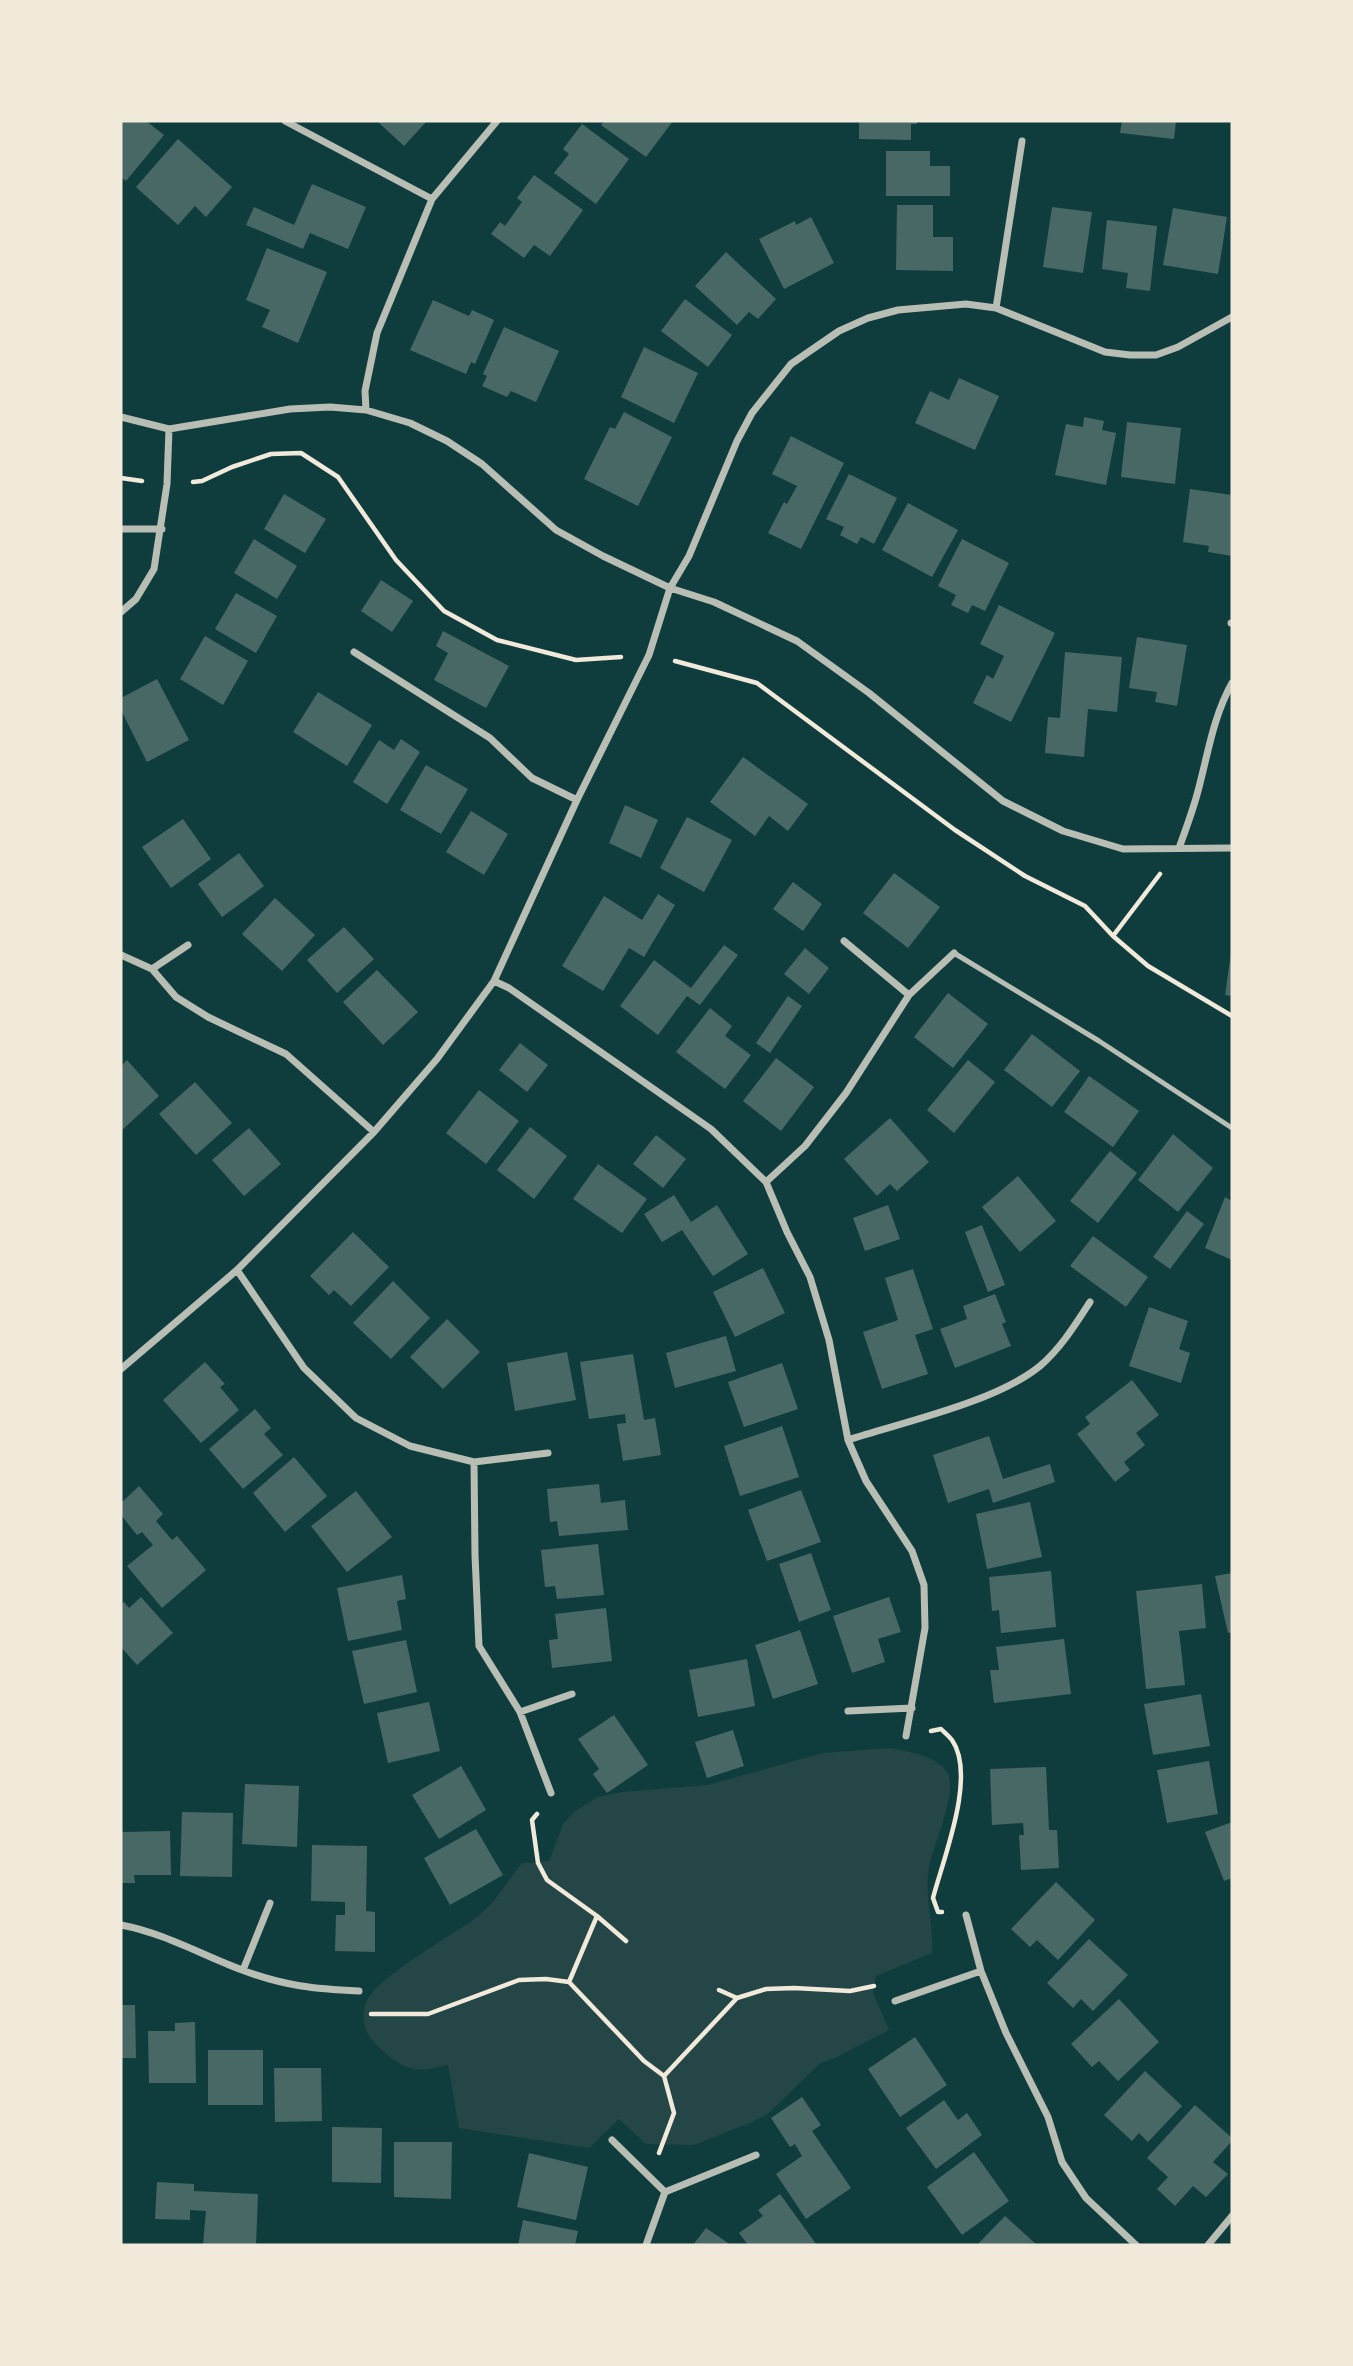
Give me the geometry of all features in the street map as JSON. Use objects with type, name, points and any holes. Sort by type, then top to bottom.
[{"type":"street","points":[[285,121],[432,199]]},
{"type":"street","points":[[366,410],[365,391],[377,333],[432,199],[496,121]]},
{"type":"street","points":[[996,308],[1023,141]]},
{"type":"street","points":[[121,1369],[237,1270],[374,1132],[437,1059],[494,981],[577,800],[649,655],[670,588],[689,556],[737,441],[752,413],[791,365],[839,331],[898,310],[966,304],[996,308],[1105,352],[1130,355],[1156,355],[1178,347],[1232,317]]},
{"type":"street","points":[[121,417],[169,429],[290,409],[330,407],[366,410],[410,423],[447,441],[482,464],[556,530],[670,588],[714,602],[797,640],[869,693],[1003,801],[1063,831],[1123,849],[1232,848]]},
{"type":"street","points":[[121,612],[136,599],[154,569],[167,484],[169,429]]},
{"type":"street","points":[[121,529],[162,529]]},
{"type":"street","points":[[354,652],[490,738],[532,778],[577,800]]},
{"type":"street","points":[[1179,848],[1198,794],[1210,737],[1223,699],[1232,683]]},
{"type":"street","points":[[844,941],[909,995]]},
{"type":"street","points":[[152,969],[188,945]]},
{"type":"street","points":[[766,1182],[805,1146],[846,1093],[909,995],[954,953]]},
{"type":"street","points":[[121,955],[152,969],[176,998],[208,1017],[286,1054],[374,1132]]},
{"type":"street","points":[[494,981],[509,988],[711,1129],[766,1182],[810,1277],[829,1340],[848,1440],[866,1481],[912,1551],[924,1585],[925,1628],[906,1736]]},
{"type":"street","points":[[237,1270],[304,1368],[356,1419],[410,1446],[474,1462],[548,1453]]},
{"type":"street","points":[[848,1440],[968,1403],[1006,1386],[1039,1367],[1065,1339],[1090,1303]]},
{"type":"street","points":[[474,1462],[480,1646],[520,1712],[551,1793]]},
{"type":"street","points":[[520,1712],[572,1694]]},
{"type":"street","points":[[848,1711],[912,1709]]},
{"type":"street","points":[[243,1970],[270,1903]]},
{"type":"street","points":[[966,1915],[981,1972],[1006,2033],[1048,2117],[1062,2162],[1086,2198],[1136,2245]]},
{"type":"street","points":[[121,1925],[146,1930],[243,1970],[308,1989],[359,1991]]},
{"type":"street","points":[[895,2001],[981,1972]]},
{"type":"street","points":[[612,2140],[665,2192]]},
{"type":"street","points":[[646,2245],[665,2192],[755,2155]]},
{"type":"street","points":[[1208,2245],[1232,2216]]},
{"type":"lane","points":[[954,953],[1099,1041],[1232,1128]]},
{"type":"path","points":[[121,478],[167,484],[202,481],[232,467],[271,454],[301,453],[338,477],[396,560],[444,611],[498,640],[576,660],[649,655],[757,683],[955,830],[1025,876],[1084,906],[1148,966],[1232,1016]]},
{"type":"path","points":[[1113,936],[1179,848]]},
{"type":"path","points":[[906,1736],[941,1729],[953,1741],[960,1763],[962,1791],[933,1898],[938,1912],[966,1915]]},
{"type":"path","points":[[551,1793],[532,1820],[538,1863],[547,1880],[626,1941]]},
{"type":"path","points":[[569,1982],[597,1916]]},
{"type":"path","points":[[359,1991],[361,2014],[428,2014],[519,1980],[569,1982],[644,2061],[664,2076],[674,2113],[659,2155],[665,2192]]},
{"type":"path","points":[[664,2076],[737,1998],[766,1989],[850,1991],[877,1986],[895,2001]]},
{"type":"path","points":[[719,1990],[737,1998]]},
{"type":"shaded area","points":[[891,1748],[923,1756],[938,1763],[948,1774],[950,1782],[948,1804],[928,1874],[932,1953],[876,1976],[873,1993],[889,2030],[819,2064],[769,2113],[694,2145],[646,2144],[619,2119],[589,2148],[459,2128],[448,2065],[421,2070],[407,2067],[384,2052],[369,2036],[364,2023],[364,2009],[374,1991],[400,1968],[484,1912],[522,1863],[549,1861],[563,1824],[575,1811],[598,1797],[622,1792],[708,1785],[823,1753]]},
{"type":"building","points":[[121,121],[146,121],[164,135],[126,181],[121,177]]},
{"type":"building","points":[[377,121],[427,121],[404,146]]},
{"type":"building","points":[[604,121],[673,121],[646,157],[601,125]]},
{"type":"building","points":[[859,121],[917,121],[917,124],[911,124],[911,140],[859,139]]},
{"type":"building","points":[[1122,121],[1176,121],[1174,139],[1120,133]]},
{"type":"building","points":[[582,124],[629,159],[596,204],[554,173],[569,154],[563,149]]},
{"type":"building","points":[[178,139],[232,187],[206,217],[195,206],[178,225],[136,187]]},
{"type":"building","points":[[886,151],[930,151],[930,166],[950,166],[950,196],[886,196]]},
{"type":"building","points":[[534,175],[583,210],[550,256],[534,245],[524,258],[491,234],[500,222],[505,226],[522,202],[517,198]]},
{"type":"building","points":[[312,184],[366,207],[348,249],[310,233],[303,249],[246,225],[254,207],[294,225]]},
{"type":"building","points":[[897,205],[933,205],[933,237],[953,237],[953,271],[896,270]]},
{"type":"building","points":[[1052,207],[1092,212],[1083,273],[1043,267]]},
{"type":"building","points":[[1173,208],[1227,217],[1218,274],[1163,265]]},
{"type":"building","points":[[811,217],[834,263],[784,289],[759,239],[795,221],[796,225]]},
{"type":"building","points":[[1107,220],[1157,226],[1150,291],[1126,288],[1128,273],[1102,269]]},
{"type":"building","points":[[267,248],[327,272],[298,343],[262,327],[270,310],[246,300]]},
{"type":"building","points":[[726,252],[776,299],[758,319],[749,312],[737,325],[695,286]]},
{"type":"building","points":[[685,299],[732,335],[708,367],[661,331]]},
{"type":"building","points":[[433,300],[469,316],[472,310],[494,320],[475,364],[471,362],[466,374],[410,350]]},
{"type":"building","points":[[504,327],[559,351],[536,402],[511,391],[507,397],[482,386],[487,376],[483,374]]},
{"type":"building","points":[[644,347],[698,373],[674,423],[621,397]]},
{"type":"building","points":[[959,378],[999,396],[975,450],[915,423],[930,391],[949,400]]},
{"type":"building","points":[[624,412],[672,437],[638,506],[584,479],[610,427],[615,429]]},
{"type":"building","points":[[1084,417],[1104,421],[1102,430],[1116,433],[1106,485],[1055,475],[1066,424],[1083,427]]},
{"type":"building","points":[[1127,422],[1181,428],[1175,484],[1121,477]]},
{"type":"building","points":[[791,436],[844,463],[801,549],[768,533],[784,502],[787,504],[797,486],[772,474]]},
{"type":"building","points":[[849,474],[897,498],[874,544],[861,537],[857,544],[840,535],[844,527],[826,519]]},
{"type":"building","points":[[1190,489],[1232,495],[1232,556],[1208,552],[1209,546],[1183,542]]},
{"type":"building","points":[[284,494],[326,519],[305,553],[264,529]]},
{"type":"building","points":[[908,503],[958,530],[932,577],[882,550]]},
{"type":"building","points":[[254,539],[297,566],[277,599],[234,573]]},
{"type":"building","points":[[962,539],[1009,563],[985,611],[972,605],[968,613],[951,605],[956,595],[938,586]]},
{"type":"building","points":[[381,580],[413,601],[392,632],[361,611]]},
{"type":"building","points":[[236,593],[277,616],[256,653],[215,629]]},
{"type":"building","points":[[999,605],[1055,633],[1011,722],[973,703],[987,675],[993,679],[1004,656],[980,644]]},
{"type":"building","points":[[443,631],[509,666],[486,708],[434,680],[448,653],[436,646]]},
{"type":"building","points":[[205,636],[248,661],[223,705],[180,679]]},
{"type":"building","points":[[1137,637],[1187,645],[1177,706],[1155,702],[1157,692],[1129,688]]},
{"type":"building","points":[[1065,652],[1122,657],[1117,712],[1088,709],[1084,757],[1045,753],[1048,717],[1060,718]]},
{"type":"building","points":[[157,679],[189,740],[147,762],[121,710],[121,698]]},
{"type":"building","points":[[318,692],[372,725],[347,766],[293,732]]},
{"type":"building","points":[[401,739],[420,752],[387,804],[353,782],[379,740],[394,750]]},
{"type":"building","points":[[743,757],[808,804],[788,831],[769,816],[755,836],[710,802]]},
{"type":"building","points":[[426,765],[468,789],[441,834],[400,810]]},
{"type":"building","points":[[625,805],[658,820],[641,858],[609,843]]},
{"type":"building","points":[[471,811],[508,834],[484,875],[446,852]]},
{"type":"building","points":[[687,817],[732,840],[704,892],[660,868]]},
{"type":"building","points":[[183,819],[211,859],[171,888],[142,847]]},
{"type":"building","points":[[239,853],[264,886],[222,917],[198,884]]},
{"type":"building","points":[[894,873],[940,907],[908,948],[863,913]]},
{"type":"building","points":[[793,882],[822,904],[803,931],[773,909]]},
{"type":"building","points":[[658,894],[675,905],[644,957],[629,948],[603,991],[562,966],[604,896],[642,920]]},
{"type":"building","points":[[275,898],[315,935],[282,971],[242,934]]},
{"type":"building","points":[[344,927],[374,959],[337,993],[307,960]]},
{"type":"building","points":[[724,945],[738,955],[700,1005],[687,996],[658,1035],[620,1006],[654,960],[691,988]]},
{"type":"building","points":[[805,948],[829,968],[809,994],[784,974]]},
{"type":"building","points":[[1232,953],[1232,996],[1225,995]]},
{"type":"building","points":[[377,970],[418,1012],[383,1045],[343,1002]]},
{"type":"building","points":[[948,993],[988,1024],[953,1068],[914,1037]]},
{"type":"building","points":[[788,996],[802,1006],[770,1053],[756,1043]]},
{"type":"building","points":[[710,1008],[732,1026],[725,1036],[751,1055],[725,1089],[676,1052]]},
{"type":"building","points":[[1032,1034],[1080,1071],[1052,1107],[1004,1070]]},
{"type":"building","points":[[520,1043],[548,1065],[527,1092],[499,1070]]},
{"type":"building","points":[[776,1058],[814,1087],[781,1131],[743,1101]]},
{"type":"building","points":[[127,1060],[159,1096],[121,1131],[121,1066]]},
{"type":"building","points":[[968,1060],[995,1082],[954,1133],[927,1110]]},
{"type":"building","points":[[1089,1076],[1139,1111],[1113,1147],[1064,1112]]},
{"type":"building","points":[[195,1082],[232,1123],[196,1155],[159,1114]]},
{"type":"building","points":[[479,1090],[519,1121],[486,1164],[446,1133]]},
{"type":"building","points":[[890,1118],[929,1162],[897,1191],[890,1184],[877,1196],[844,1159]]},
{"type":"building","points":[[530,1127],[567,1156],[534,1199],[497,1170]]},
{"type":"building","points":[[249,1128],[281,1164],[244,1196],[212,1160]]},
{"type":"building","points":[[1173,1134],[1213,1168],[1178,1212],[1138,1180]]},
{"type":"building","points":[[656,1135],[686,1159],[663,1188],[633,1164]]},
{"type":"building","points":[[1110,1151],[1137,1173],[1098,1223],[1070,1201]]},
{"type":"building","points":[[598,1164],[647,1199],[622,1233],[573,1199]]},
{"type":"building","points":[[1018,1176],[1056,1221],[1020,1252],[982,1207]]},
{"type":"building","points":[[674,1195],[691,1222],[717,1205],[748,1254],[713,1276],[682,1230],[662,1242],[644,1214]]},
{"type":"building","points":[[1225,1197],[1232,1201],[1232,1260],[1205,1248]]},
{"type":"building","points":[[888,1205],[900,1239],[865,1251],[853,1218]]},
{"type":"building","points":[[1187,1211],[1204,1224],[1170,1269],[1153,1257]]},
{"type":"building","points":[[982,1225],[1005,1285],[988,1292],[965,1232]]},
{"type":"building","points":[[353,1232],[389,1267],[351,1306],[334,1290],[329,1295],[310,1276]]},
{"type":"building","points":[[1093,1236],[1148,1277],[1126,1307],[1070,1266]]},
{"type":"building","points":[[763,1268],[785,1313],[735,1337],[713,1292]]},
{"type":"building","points":[[913,1269],[933,1329],[915,1335],[928,1374],[882,1389],[863,1332],[898,1320],[885,1278]]},
{"type":"building","points":[[393,1281],[430,1318],[391,1359],[353,1323]]},
{"type":"building","points":[[995,1294],[1006,1322],[1002,1324],[1011,1346],[955,1368],[940,1329],[967,1319],[963,1306]]},
{"type":"building","points":[[1149,1307],[1188,1321],[1179,1349],[1190,1353],[1181,1383],[1129,1366]]},
{"type":"building","points":[[447,1319],[480,1352],[443,1389],[410,1357]]},
{"type":"building","points":[[726,1336],[736,1371],[675,1388],[666,1353]]},
{"type":"building","points":[[567,1352],[576,1400],[515,1411],[507,1363]]},
{"type":"building","points":[[633,1354],[644,1420],[655,1418],[661,1455],[623,1461],[617,1424],[626,1423],[625,1414],[589,1419],[580,1362]]},
{"type":"building","points":[[205,1362],[225,1384],[220,1387],[239,1410],[201,1443],[163,1400]]},
{"type":"building","points":[[782,1363],[798,1409],[744,1427],[728,1382]]},
{"type":"building","points":[[1132,1380],[1159,1415],[1136,1433],[1145,1445],[1124,1462],[1130,1470],[1115,1482],[1077,1434],[1090,1424],[1085,1417]]},
{"type":"building","points":[[255,1409],[271,1428],[264,1434],[283,1455],[243,1489],[209,1449]]},
{"type":"building","points":[[782,1426],[799,1477],[740,1496],[724,1446]]},
{"type":"building","points":[[989,1436],[1003,1479],[1050,1464],[1055,1482],[993,1503],[989,1489],[948,1503],[933,1455]]},
{"type":"building","points":[[294,1457],[327,1496],[285,1532],[253,1493]]},
{"type":"building","points":[[599,1484],[601,1503],[625,1500],[628,1530],[559,1536],[557,1521],[550,1522],[547,1489]]},
{"type":"building","points":[[139,1486],[163,1514],[156,1521],[172,1540],[177,1536],[206,1570],[162,1608],[127,1566],[153,1545],[142,1532],[137,1535],[121,1515],[121,1503]]},
{"type":"building","points":[[801,1490],[821,1542],[767,1561],[748,1510]]},
{"type":"building","points":[[356,1491],[392,1537],[347,1572],[311,1526]]},
{"type":"building","points":[[1030,1502],[1042,1557],[987,1569],[976,1514]]},
{"type":"building","points":[[598,1544],[604,1595],[557,1599],[555,1586],[545,1587],[541,1550]]},
{"type":"building","points":[[811,1553],[831,1610],[799,1622],[779,1564]]},
{"type":"building","points":[[1051,1571],[1056,1627],[1001,1633],[999,1610],[992,1611],[989,1577]]},
{"type":"building","points":[[1232,1573],[1232,1632],[1228,1633],[1215,1576]]},
{"type":"building","points":[[402,1575],[406,1599],[397,1601],[402,1630],[348,1641],[337,1588]]},
{"type":"building","points":[[1202,1584],[1206,1628],[1179,1631],[1185,1685],[1146,1689],[1136,1591]]},
{"type":"building","points":[[141,1597],[173,1633],[137,1665],[121,1647],[121,1605],[124,1602],[129,1608]]},
{"type":"building","points":[[889,1597],[901,1632],[878,1639],[885,1662],[852,1673],[833,1616]]},
{"type":"building","points":[[606,1608],[612,1661],[552,1668],[549,1640],[558,1639],[555,1614]]},
{"type":"building","points":[[800,1630],[818,1684],[773,1699],[755,1645]]},
{"type":"building","points":[[1064,1639],[1071,1694],[994,1703],[990,1670],[999,1670],[996,1647]]},
{"type":"building","points":[[406,1640],[417,1692],[364,1704],[352,1651]]},
{"type":"building","points":[[747,1659],[755,1706],[698,1717],[689,1670]]},
{"type":"building","points":[[1201,1694],[1210,1746],[1153,1755],[1144,1704]]},
{"type":"building","points":[[429,1702],[440,1751],[388,1763],[377,1713]]},
{"type":"building","points":[[614,1715],[648,1765],[607,1793],[593,1774],[599,1769],[578,1739]]},
{"type":"building","points":[[733,1730],[744,1766],[707,1778],[695,1742]]},
{"type":"building","points":[[1209,1761],[1218,1814],[1167,1823],[1157,1770]]},
{"type":"building","points":[[461,1766],[486,1810],[439,1839],[412,1795]]},
{"type":"building","points":[[1046,1767],[1049,1830],[1057,1830],[1059,1868],[1021,1870],[1019,1835],[1024,1835],[1023,1823],[992,1825],[990,1769]]},
{"type":"building","points":[[245,1784],[299,1786],[297,1847],[242,1844]]},
{"type":"building","points":[[182,1812],[233,1813],[232,1877],[180,1876]]},
{"type":"building","points":[[1232,1822],[1232,1878],[1224,1881],[1205,1832]]},
{"type":"building","points":[[476,1829],[503,1875],[450,1905],[424,1858]]},
{"type":"building","points":[[170,1831],[171,1875],[134,1875],[135,1883],[121,1883],[121,1832]]},
{"type":"building","points":[[312,1845],[367,1846],[366,1911],[375,1912],[375,1952],[335,1951],[336,1915],[345,1915],[345,1902],[311,1901]]},
{"type":"building","points":[[1056,1882],[1095,1920],[1058,1960],[1037,1940],[1030,1947],[1011,1929]]},
{"type":"building","points":[[1089,1939],[1128,1975],[1093,2011],[1081,1999],[1073,2008],[1047,1983]]},
{"type":"building","points":[[1119,1999],[1159,2042],[1118,2081],[1099,2061],[1092,2067],[1071,2044]]},
{"type":"building","points":[[121,2005],[135,2005],[136,2058],[121,2058]]},
{"type":"building","points":[[195,2022],[196,2083],[149,2083],[148,2031],[175,2031],[175,2023]]},
{"type":"building","points":[[915,2037],[947,2085],[900,2117],[868,2069]]},
{"type":"building","points":[[208,2050],[263,2050],[263,2105],[208,2105]]},
{"type":"building","points":[[274,2068],[321,2068],[322,2121],[275,2122]]},
{"type":"building","points":[[1145,2071],[1182,2106],[1148,2142],[1139,2133],[1132,2141],[1104,2115]]},
{"type":"building","points":[[802,2097],[821,2125],[812,2131],[851,2188],[806,2219],[776,2174],[802,2156],[795,2144],[790,2147],[771,2118]]},
{"type":"building","points":[[944,2100],[958,2120],[967,2113],[982,2135],[936,2169],[906,2128]]},
{"type":"building","points":[[1195,2105],[1232,2138],[1213,2162],[1228,2174],[1206,2197],[1193,2186],[1175,2206],[1157,2189],[1168,2177],[1147,2158]]},
{"type":"building","points":[[332,2127],[382,2128],[381,2183],[332,2182]]},
{"type":"building","points":[[394,2142],[452,2142],[451,2199],[394,2197]]},
{"type":"building","points":[[974,2152],[1009,2201],[962,2235],[927,2187]]},
{"type":"building","points":[[529,2153],[588,2167],[576,2220],[517,2207]]},
{"type":"building","points":[[157,2182],[194,2184],[194,2191],[258,2194],[256,2245],[203,2245],[206,2211],[190,2210],[190,2220],[155,2219]]},
{"type":"building","points":[[780,2194],[816,2244],[748,2245],[739,2233],[763,2216],[758,2210]]},
{"type":"building","points":[[1005,2216],[1037,2245],[977,2245]]},
{"type":"building","points":[[523,2220],[578,2231],[575,2245],[518,2245]]},
{"type":"building","points":[[706,2228],[731,2245],[693,2245]]}]
